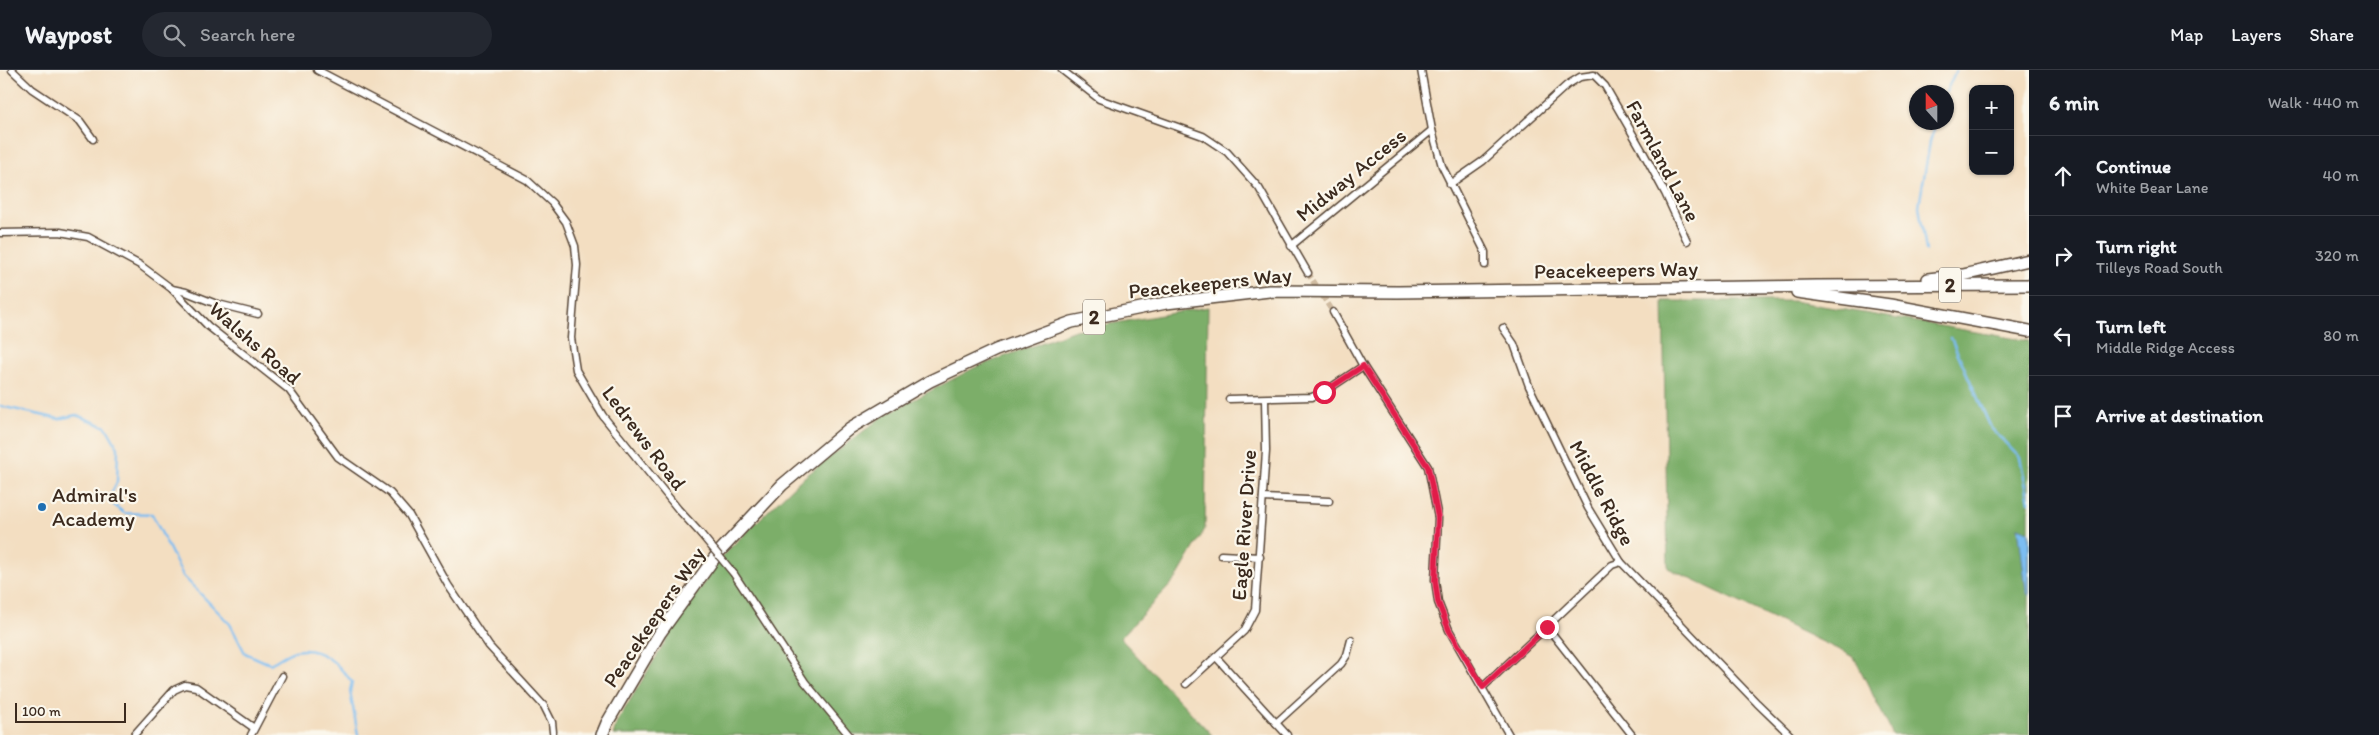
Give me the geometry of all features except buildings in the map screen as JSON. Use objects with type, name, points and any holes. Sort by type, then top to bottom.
[{"type":"highway","points":[[1871,285],[1964,275],[2029,260]]},
{"type":"highway","name":"Peacekeepers Way","points":[[602,735],[606,723],[660,633],[718,553],[782,485],[850,428],[930,381],[996,350],[1072,322],[1166,303],[1268,291],[1398,292],[1871,285],[2029,285]]},
{"type":"highway","points":[[1760,287],[1890,305],[2029,331]]},
{"type":"street","points":[[12,70],[32,89],[80,121],[93,139]]},
{"type":"street","name":"Ledrews Road","points":[[317,70],[527,180],[552,202],[566,222],[575,246],[577,265],[570,338],[576,370],[603,416],[678,509],[734,574],[805,682],[849,735]]},
{"type":"street","points":[[1062,70],[1099,99],[1203,136],[1227,152],[1259,188],[1308,273]]},
{"type":"street","points":[[1420,70],[1432,130],[1442,166],[1485,252],[1485,265]]},
{"type":"street","name":"Farmland Lane","points":[[1450,184],[1483,161],[1567,85],[1580,77],[1594,75],[1605,86],[1665,192],[1687,241]]},
{"type":"street","name":"Midway Access","points":[[1291,246],[1432,130]]},
{"type":"street","name":"Walshs Road","points":[[0,233],[60,232],[88,238],[140,265],[172,289],[208,326],[289,390],[338,456],[390,493],[409,515],[448,585],[489,646],[544,706],[552,722],[553,732]]},
{"type":"street","points":[[172,289],[186,292],[214,303],[258,314]]},
{"type":"street","points":[[1333,312],[1363,366],[1428,467],[1438,518],[1435,580],[1438,602],[1449,630],[1509,735]]},
{"type":"street","name":"Middle Ridge","points":[[1503,328],[1514,344],[1529,386],[1588,508],[1620,562],[1790,735]]},
{"type":"street","points":[[1229,399],[1300,398],[1318,395],[1363,366]]},
{"type":"street","name":"Eagle River Drive","points":[[1186,684],[1241,634],[1252,618],[1257,601],[1264,498],[1266,399]]},
{"type":"street","points":[[1264,498],[1329,501]]},
{"type":"street","points":[[1221,555],[1260,557]]},
{"type":"street","points":[[1483,687],[1612,565],[1620,562]]},
{"type":"street","points":[[1547,627],[1632,735]]},
{"type":"street","points":[[1276,723],[1341,664],[1347,655],[1351,640]]},
{"type":"street","points":[[1216,657],[1287,735]]},
{"type":"street","points":[[251,735],[282,676]]},
{"type":"street","points":[[134,735],[174,690],[185,685],[196,687],[254,728]]},
{"type":"green space","points":[[1663,301],[1793,301],[2029,341],[2029,735],[1893,735],[1854,657],[1668,568]]},
{"type":"green space","points":[[1208,307],[1205,529],[1176,579],[1120,638],[1212,735],[613,735],[617,722],[684,611],[726,552],[798,482],[883,416],[974,368],[1075,330]]},
{"type":"water","points":[[2018,527],[2029,531],[2029,597],[2026,591]]},
{"type":"waterway","points":[[1949,85],[1956,70]]},
{"type":"waterway","points":[[1926,251],[1919,206],[1934,130]]},
{"type":"waterway","points":[[1951,338],[1991,428],[2020,458],[2029,501]]},
{"type":"waterway","points":[[0,406],[59,419],[76,415],[106,427],[118,448],[117,482],[108,500],[124,513],[152,514],[183,576],[230,624],[245,653],[270,664],[295,651],[312,651],[328,657],[341,669],[352,682],[350,691],[358,735]]},
{"type":"tunnel","points":[[1308,273],[1333,312]]},
{"type":"place","name":"Admiral's Academy","points":[[42,507]]},
{"type":"route","points":[[1324,392],[1363,366],[1428,467],[1438,518],[1435,580],[1438,602],[1449,630],[1483,687],[1547,627]]}]
